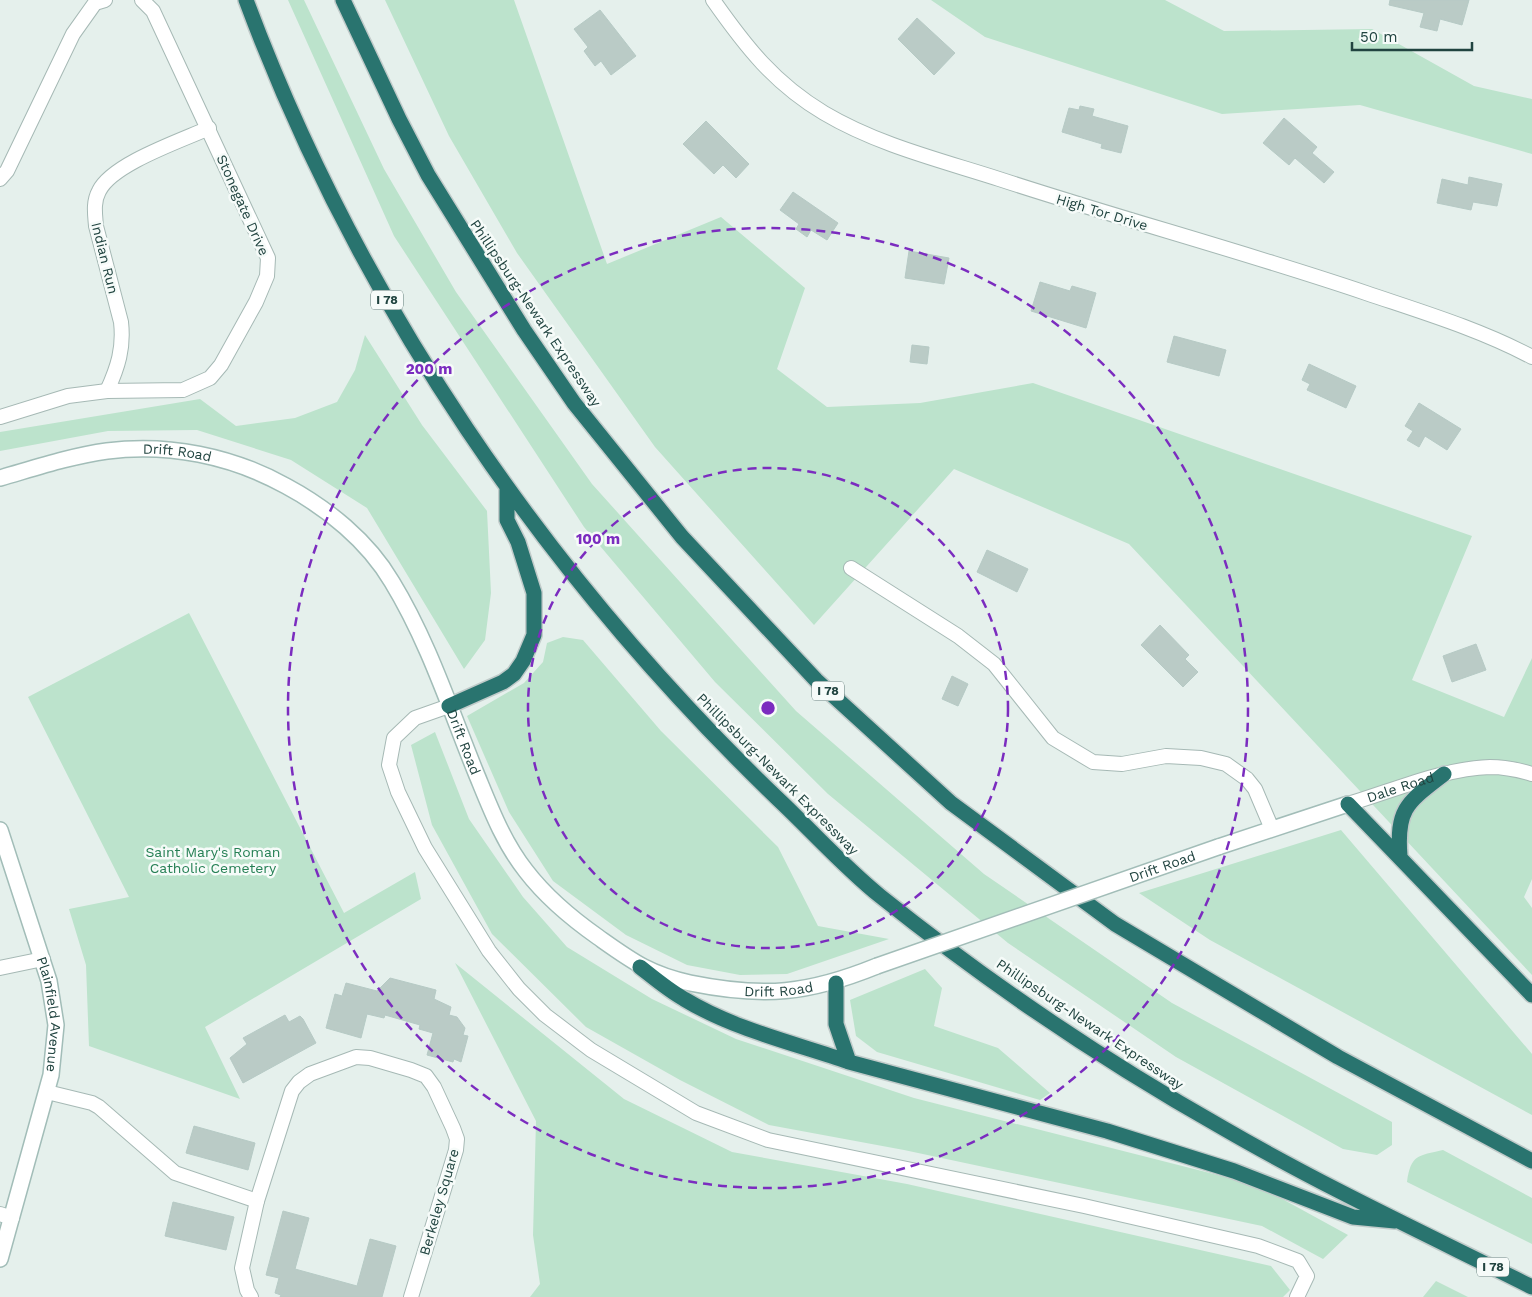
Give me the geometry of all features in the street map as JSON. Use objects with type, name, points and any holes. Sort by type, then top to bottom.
[{"type":"highway","name":"Phillipsburg-Newark Expressway","points":[[246,0],[282,92],[313,160],[368,266],[415,350],[507,489],[585,590],[647,664],[728,751],[877,894],[1012,994],[1169,1097],[1284,1162],[1532,1287]]},
{"type":"highway","name":"Phillipsburg-Newark Expressway","points":[[343,0],[428,175],[524,330],[574,403],[682,537],[816,680],[951,803],[1115,924],[1338,1057],[1532,1161]]},
{"type":"highway","points":[[448,706],[503,682],[514,674],[526,655],[534,635],[534,593],[518,542],[507,520],[507,489]]},
{"type":"highway","points":[[1400,856],[1398,830],[1407,806],[1417,795],[1444,774]]},
{"type":"highway","points":[[1348,804],[1532,995]]},
{"type":"highway","points":[[640,967],[683,999],[712,1013],[743,1026],[849,1062],[1108,1131],[1234,1171],[1353,1217],[1400,1221]]},
{"type":"highway","points":[[836,983],[836,1024],[849,1062]]},
{"type":"main road","name":"Drift Road","points":[[0,478],[63,460],[106,451],[145,448],[214,457],[266,475],[308,498],[330,513],[373,557],[391,580],[416,628],[500,829],[524,869],[552,901],[640,967],[671,979],[754,993],[795,991],[836,983],[877,966],[1272,829]]},
{"type":"main road","name":"Dale Road","points":[[1272,829],[1348,804]]},
{"type":"main road","name":"Plainfield Avenue","points":[[0,830],[43,959],[49,981],[56,1025],[55,1050],[47,1092],[6,1216],[0,1259]]},
{"type":"street","points":[[0,180],[7,171],[73,34],[95,3],[105,0]]},
{"type":"street","name":"Stonegate Drive","points":[[0,417],[68,396],[107,391],[183,390],[210,378],[222,365],[256,302],[267,276],[268,258],[154,11],[142,0]]},
{"type":"street","name":"High Tor Drive","points":[[714,0],[747,48],[767,69],[798,96],[823,112],[874,138],[1114,216],[1270,260],[1458,324],[1508,344],[1532,357]]},
{"type":"street","name":"Indian Run","points":[[107,391],[120,358],[123,338],[96,226],[94,212],[99,192],[118,170],[209,128]]},
{"type":"street","points":[[851,568],[958,636],[994,664],[1053,738],[1093,762],[1122,764],[1166,756],[1201,758],[1226,764],[1247,779],[1255,789],[1272,829]]},
{"type":"street","points":[[448,706],[415,718],[394,738],[389,765],[398,792],[424,848],[489,951],[518,989],[545,1015],[591,1050],[696,1113],[768,1140],[1084,1206],[1258,1246],[1298,1261],[1303,1267],[1307,1276],[1297,1297]]},
{"type":"street","name":"Dale Road","points":[[1348,804],[1444,774],[1490,767],[1532,774]]},
{"type":"street","points":[[0,968],[43,959]]},
{"type":"street","name":"Berkeley Square","points":[[251,1297],[247,1290],[242,1268],[257,1202],[292,1091],[299,1082],[310,1074],[356,1057],[370,1058],[426,1076],[434,1087],[456,1139],[456,1150],[411,1297]]},
{"type":"street","points":[[47,1092],[92,1102],[100,1107],[166,1167],[184,1178],[257,1202]]},
{"type":"green space","points":[[288,0],[304,0],[384,169],[456,292],[592,484],[796,711],[984,874],[1172,1003],[1392,1122],[1392,1145],[1377,1155],[1343,1149],[1176,1057],[1008,943],[828,794],[715,682],[584,527],[394,236]]},
{"type":"green space","points":[[385,0],[514,0],[607,264],[721,217],[805,288],[777,369],[827,407],[920,403],[1033,383],[1472,536],[1412,680],[1504,717],[1532,658],[1532,879],[1524,897],[1532,908],[1532,975],[1129,544],[954,469],[814,625],[655,447],[517,253],[449,136]]},
{"type":"green space","points":[[931,0],[1165,0],[1224,31],[1372,29],[1474,86],[1532,99],[1532,154],[1360,105],[1222,114],[985,37]]},
{"type":"green space","points":[[365,335],[422,425],[487,511],[491,593],[485,640],[464,669],[367,508],[291,460],[197,430],[108,431],[0,451],[0,432],[200,399],[236,426],[295,418],[337,402],[355,370]]},
{"type":"green space","name":"Saint Mary's Roman Catholic Cemetery","points":[[189,613],[344,913],[415,872],[421,899],[205,1027],[240,1099],[89,1046],[86,965],[69,909],[129,897],[28,697]]},
{"type":"green space","points":[[563,637],[583,640],[661,731],[778,847],[818,926],[889,939],[787,974],[740,975],[687,965],[626,935],[553,881],[509,812],[467,716],[524,683],[543,662],[547,643]]},
{"type":"green space","points":[[435,732],[469,819],[523,897],[567,947],[652,999],[736,1039],[914,1098],[1257,1185],[1348,1235],[1323,1259],[1262,1226],[904,1150],[769,1125],[680,1080],[586,1027],[492,934],[432,825],[411,745]]},
{"type":"green space","points":[[1341,830],[1532,1054],[1532,1115],[1210,940],[1139,893]]},
{"type":"green space","points":[[455,963],[624,1099],[732,1152],[907,1184],[1271,1266],[1290,1290],[1283,1297],[530,1297],[540,1284],[533,1235],[536,1121]]},
{"type":"green space","points":[[925,969],[942,988],[934,1026],[998,1048],[1050,1093],[1040,1100],[877,1052],[856,1036],[850,1000]]},
{"type":"green space","points":[[1443,1150],[1532,1198],[1532,1244],[1407,1182],[1411,1166],[1417,1158]]},
{"type":"green space","points":[[1436,1281],[1468,1297],[1423,1297]]},
{"type":"building","points":[[1390,0],[1469,0],[1462,25],[1440,19],[1437,31],[1420,27],[1424,13],[1389,5]]},
{"type":"building","points":[[600,10],[636,56],[611,75],[601,61],[595,66],[584,51],[588,47],[574,29]]},
{"type":"building","points":[[917,18],[955,53],[934,75],[898,39]]},
{"type":"building","points":[[1080,106],[1094,109],[1092,116],[1128,126],[1121,153],[1101,148],[1102,144],[1062,132],[1069,108],[1079,110]]},
{"type":"building","points":[[1284,118],[1317,147],[1312,153],[1334,172],[1324,183],[1295,158],[1289,165],[1263,143]]},
{"type":"building","points":[[706,121],[749,164],[736,178],[723,165],[714,174],[683,144]]},
{"type":"building","points":[[1469,177],[1502,184],[1497,206],[1473,202],[1471,210],[1437,203],[1442,179],[1468,185]]},
{"type":"building","points":[[793,192],[838,223],[827,240],[811,230],[807,237],[796,229],[799,224],[780,210]]},
{"type":"building","points":[[909,251],[949,258],[944,284],[905,278]]},
{"type":"building","points":[[1040,282],[1070,291],[1072,286],[1096,293],[1086,328],[1031,311]]},
{"type":"building","points":[[1174,336],[1226,350],[1219,376],[1167,362]]},
{"type":"building","points":[[912,345],[929,347],[927,364],[910,362]]},
{"type":"building","points":[[1309,364],[1356,386],[1346,408],[1307,390],[1310,384],[1302,380]]},
{"type":"building","points":[[1419,403],[1461,429],[1447,450],[1425,436],[1419,447],[1407,440],[1413,431],[1405,426]]},
{"type":"building","points":[[987,550],[1028,569],[1017,592],[977,572]]},
{"type":"building","points":[[1160,625],[1189,655],[1185,659],[1198,672],[1183,687],[1141,645]]},
{"type":"building","points":[[1476,644],[1486,670],[1452,682],[1443,656]]},
{"type":"building","points":[[952,676],[968,684],[958,706],[942,699]]},
{"type":"building","points":[[390,978],[436,990],[434,999],[451,1007],[449,1015],[457,1017],[465,1028],[463,1035],[468,1036],[461,1062],[454,1059],[453,1062],[427,1055],[433,1033],[419,1029],[420,1025],[385,1015],[384,1018],[367,1014],[361,1038],[326,1028],[335,994],[342,996],[346,983],[377,991]]},
{"type":"building","points":[[285,1015],[289,1022],[300,1016],[316,1043],[243,1083],[230,1058],[247,1044],[243,1038]]},
{"type":"building","points":[[194,1126],[255,1143],[248,1170],[186,1153]]},
{"type":"building","points":[[173,1202],[234,1217],[226,1250],[165,1236]]},
{"type":"building","points":[[283,1211],[309,1218],[295,1269],[357,1286],[370,1239],[396,1246],[382,1297],[280,1297],[281,1295],[275,1293],[279,1278],[266,1275]]}]
